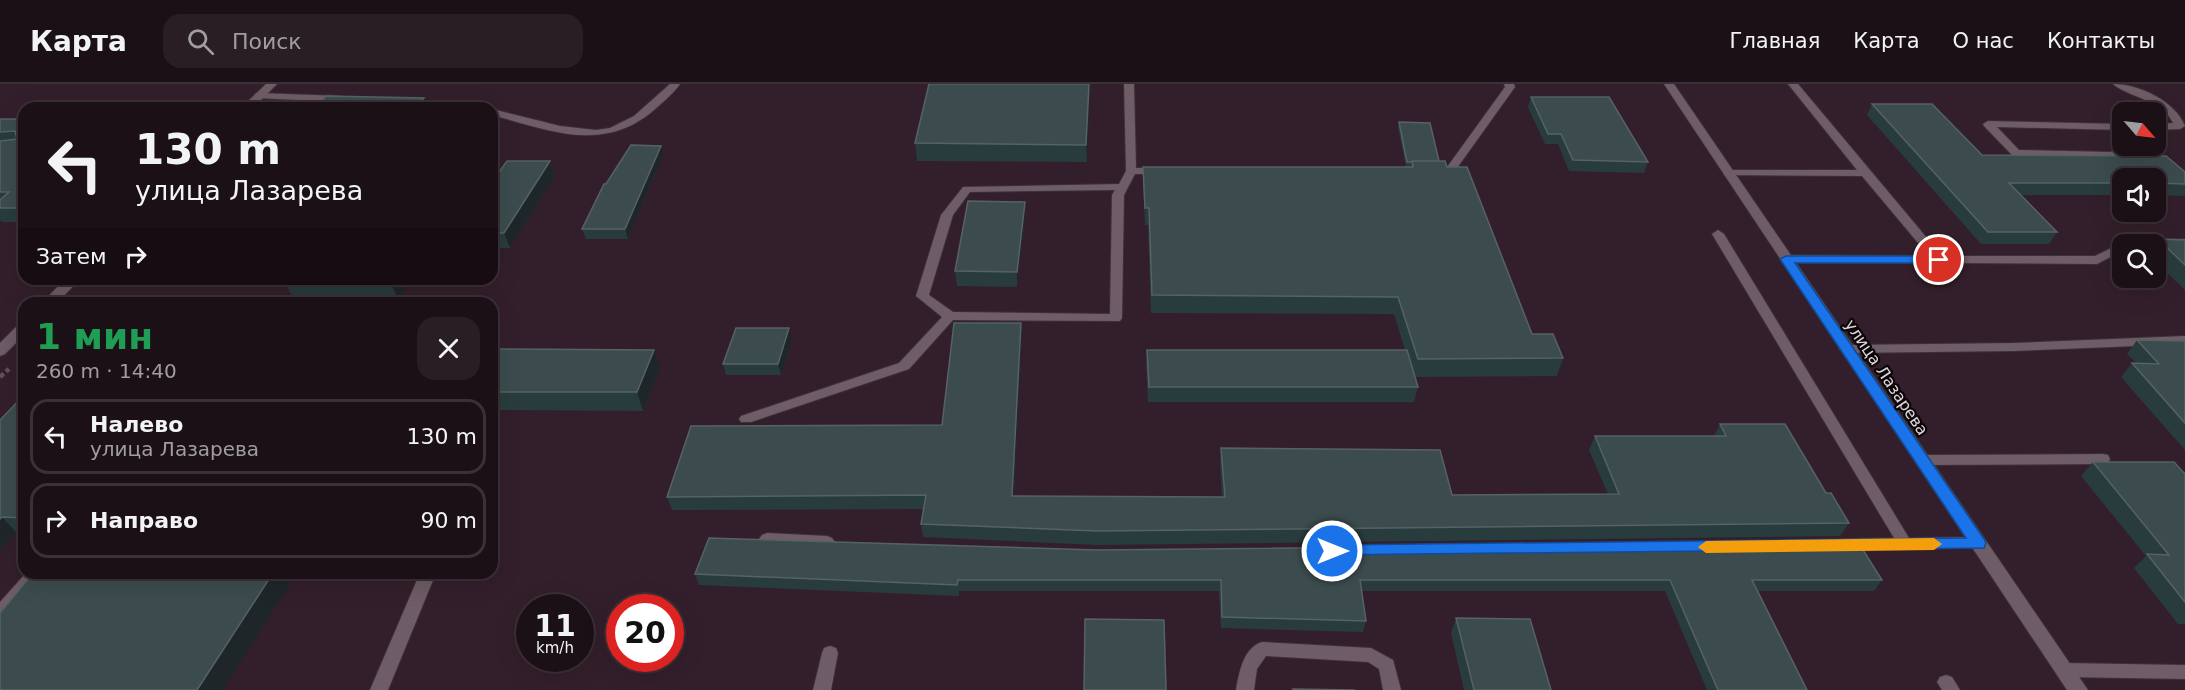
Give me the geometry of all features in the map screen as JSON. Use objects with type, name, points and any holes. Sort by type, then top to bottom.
[{"type":"main road","points":[[254,102],[272,84]]},
{"type":"main road","name":"улица Лазарева","points":[[1669,84],[2078,690]]},
{"type":"main road","points":[[55,297],[67,285]]},
{"type":"main road","points":[[0,351],[18,333]]},
{"type":"lane","points":[[498,113],[585,134],[605,132],[626,125],[670,91],[675,84]]},
{"type":"lane","points":[[1122,187],[967,189],[947,215],[922,296],[950,316],[1116,318],[1118,195],[1131,171],[1129,84]]},
{"type":"lane","points":[[1425,173],[1448,173],[1510,87],[1509,84]]},
{"type":"lane","points":[[1793,84],[1939,260]]},
{"type":"lane","points":[[2118,84],[2156,102]]},
{"type":"lane","points":[[260,96],[351,100]]},
{"type":"lane","points":[[2166,107],[2177,116],[2180,126],[2166,127]]},
{"type":"lane","points":[[2112,127],[1988,124],[2016,153],[2112,155]]},
{"type":"lane","points":[[1131,171],[1178,171]]},
{"type":"lane","points":[[1728,173],[1865,173]]},
{"type":"lane","points":[[1718,234],[1905,544]]},
{"type":"lane","points":[[2166,243],[2185,243]]},
{"type":"lane","points":[[1786,259],[2097,260],[2112,252]]},
{"type":"lane","points":[[746,419],[904,366],[950,316]]},
{"type":"lane","points":[[1846,349],[2014,347],[2185,340]]},
{"type":"lane","points":[[1922,460],[2103,459]]},
{"type":"lane","points":[[767,539],[838,542]]},
{"type":"lane","points":[[1823,545],[1978,543]]},
{"type":"lane","points":[[0,613],[29,579]]},
{"type":"lane","points":[[379,690],[425,579]]},
{"type":"lane","points":[[1245,690],[1249,667],[1262,649],[1371,655],[1387,665],[1392,690]]},
{"type":"lane","points":[[822,690],[830,653]]},
{"type":"lane","points":[[2064,670],[2185,672]]},
{"type":"shaded area","points":[[0,84],[2185,84],[2185,690],[0,690]]},
{"type":"building","points":[[929,84],[1089,84],[1086,145],[915,143]]},
{"type":"building","points":[[326,96],[424,98],[420,102],[320,102]]},
{"type":"building","points":[[1531,97],[1609,97],[1648,162],[1573,160],[1561,134],[1548,134]]},
{"type":"building","points":[[1872,104],[1932,104],[1982,155],[2166,156],[2185,172],[2185,184],[2166,183],[2166,168],[2112,168],[2112,183],[2009,183],[2057,232],[1988,232]]},
{"type":"building","points":[[18,119],[18,208],[0,208],[0,200],[9,192],[0,192],[0,141],[17,139],[15,131],[0,132],[0,120]]},
{"type":"building","points":[[1399,122],[1430,123],[1439,161],[1407,162]]},
{"type":"building","points":[[631,145],[661,146],[625,229],[582,229],[604,184]]},
{"type":"building","points":[[507,161],[550,161],[504,233],[498,233],[498,174]]},
{"type":"building","points":[[1412,161],[1445,161],[1447,167],[1467,167],[1532,334],[1553,334],[1563,358],[1418,359],[1398,297],[1152,295],[1149,208],[1145,208],[1143,167],[1413,167]]},
{"type":"building","points":[[968,201],[1025,202],[1017,272],[955,271]]},
{"type":"building","points":[[2166,239],[2185,240],[2185,265],[2166,247]]},
{"type":"building","points":[[954,323],[1021,323],[1012,496],[1225,497],[1221,448],[1440,450],[1452,495],[1619,494],[1595,436],[1726,436],[1720,424],[1785,424],[1826,493],[1831,493],[1849,523],[1097,531],[921,524],[926,495],[667,497],[691,426],[942,425]]},
{"type":"building","points":[[736,328],[789,328],[778,364],[723,364]]},
{"type":"building","points":[[2137,340],[2185,341],[2185,423],[2132,363],[2159,364]]},
{"type":"building","points":[[498,349],[654,350],[637,392],[498,392]]},
{"type":"building","points":[[1147,350],[1407,350],[1418,387],[1149,387]]},
{"type":"building","points":[[18,401],[18,518],[2,517],[0,519],[0,420]]},
{"type":"building","points":[[2093,462],[2174,462],[2185,474],[2185,602],[2147,554],[2169,555]]},
{"type":"building","points":[[709,538],[1097,550],[1858,542],[1882,580],[1752,580],[1807,690],[1718,690],[1670,580],[1360,580],[1366,621],[1222,617],[1221,580],[958,580],[957,585],[695,574]]},
{"type":"building","points":[[28,579],[269,579],[197,690],[0,690],[0,613]]},
{"type":"building","points":[[1456,618],[1530,619],[1551,690],[1474,690]]},
{"type":"building","points":[[1085,619],[1164,620],[1166,690],[1084,690]]},
{"type":"building","points":[[1293,689],[1355,690],[1294,690]]},
{"type":"slow traffic","points":[[1706,547],[1934,544]]},
{"type":"route","points":[[1332,551],[1978,543],[1786,259],[1939,260]]}]
